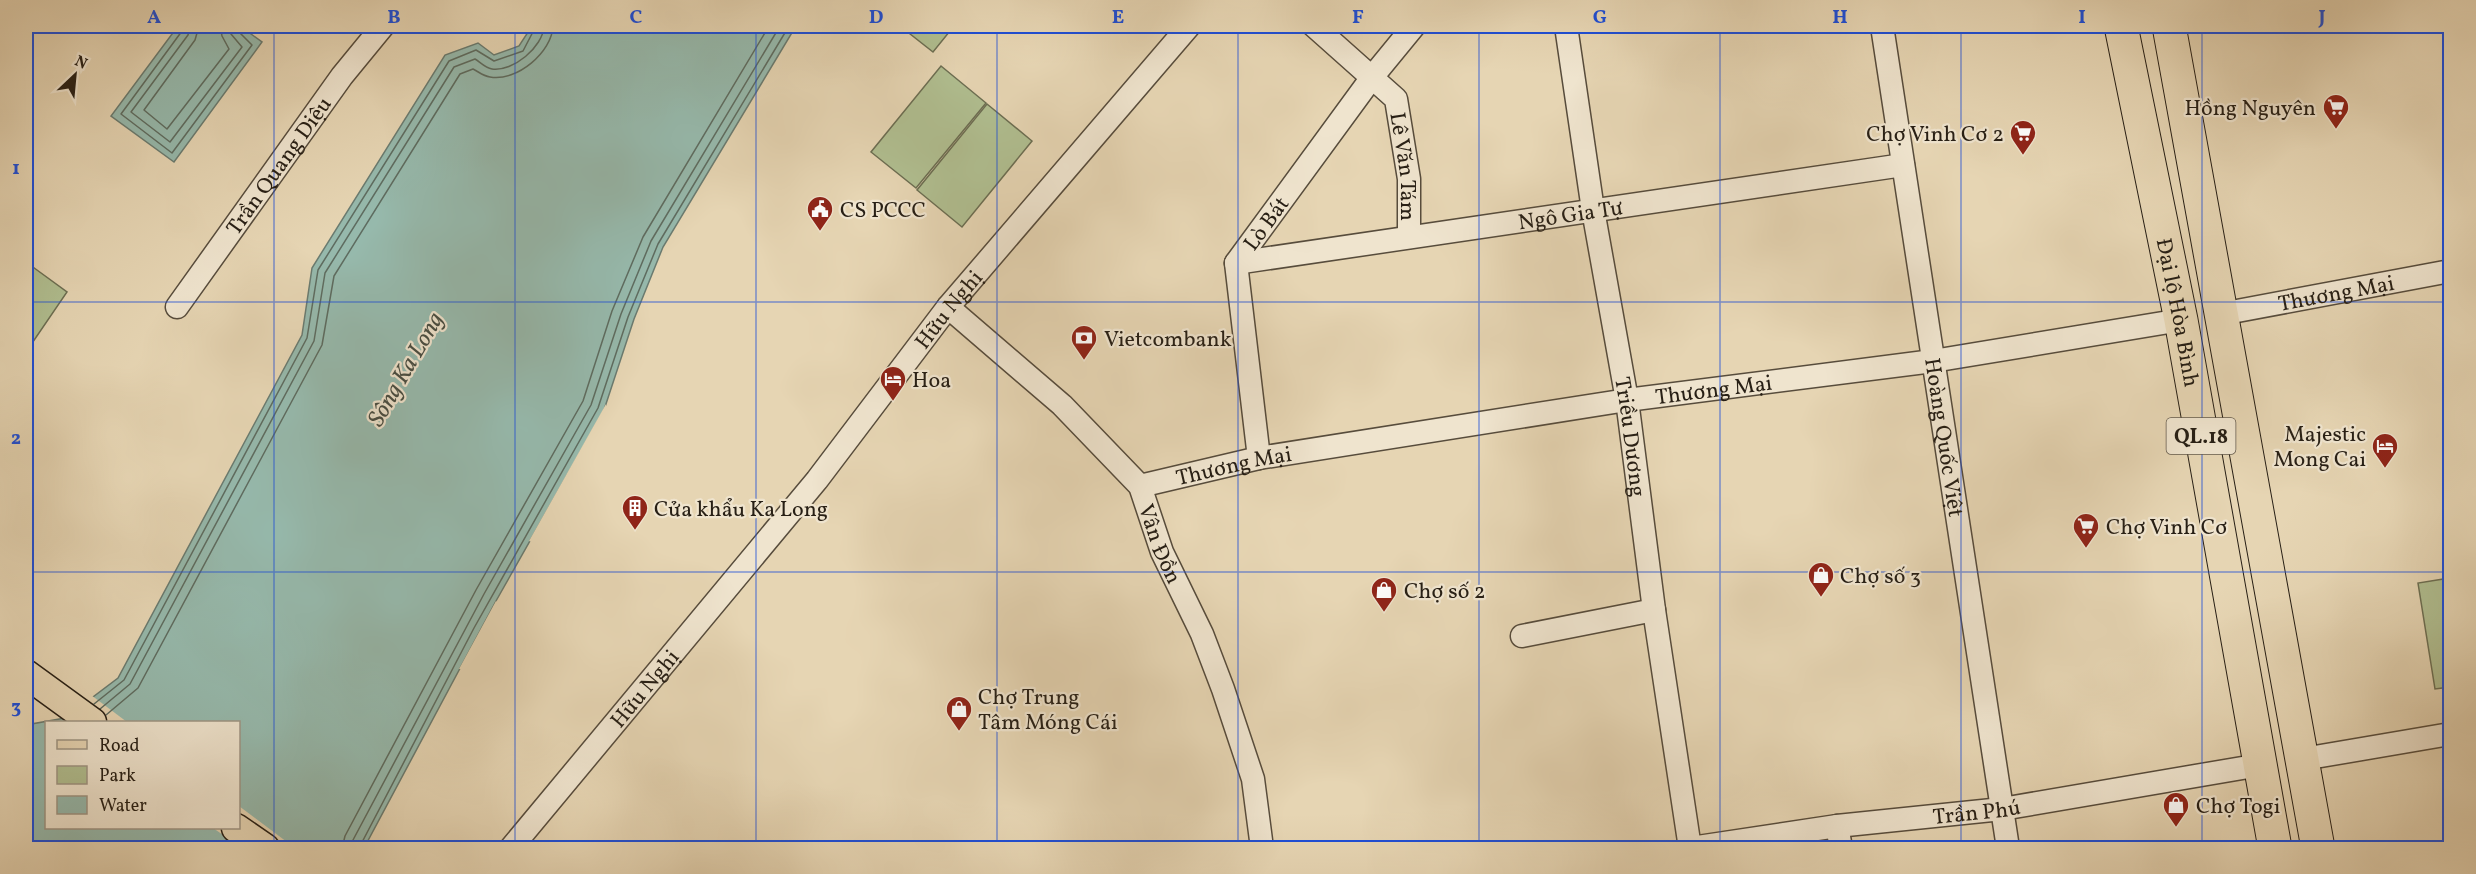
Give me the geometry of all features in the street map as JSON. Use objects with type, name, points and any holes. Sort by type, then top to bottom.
[{"type":"highway","name":"Đại lộ Hòa Bình","points":[[2121,26],[2181,320],[2276,849]]},
{"type":"highway","name":"Đại lộ Hòa Bình","points":[[2169,26],[2318,849]]},
{"type":"highway","points":[[2181,320],[2221,314]]},
{"type":"highway","points":[[2260,765],[2302,759]]},
{"type":"main road","points":[[26,674],[89,721]]},
{"type":"main road","points":[[237,829],[265,849]]},
{"type":"street","name":"Trần Quang Diệu","points":[[177,307],[342,76],[383,26]]},
{"type":"street","name":"Hữu Nghị","points":[[511,849],[817,480],[948,307],[1189,26]]},
{"type":"street","name":"Lê Văn Tám","points":[[1314,26],[1373,76],[1396,99],[1409,179],[1409,237]]},
{"type":"street","name":"Lò Bát","points":[[1259,458],[1236,263],[1373,76],[1414,26]]},
{"type":"street","name":"Triều Dương","points":[[1566,26],[1593,210],[1628,400],[1654,610],[1691,849]]},
{"type":"street","name":"Hoàng Quốc Việt","points":[[1882,26],[2008,849]]},
{"type":"street","name":"Ngô Gia Tự","points":[[1236,263],[1903,165]]},
{"type":"street","name":"Thương Mại","points":[[2221,314],[2451,272]]},
{"type":"street","name":"Vân Đồn","points":[[948,307],[1062,405],[1140,486],[1162,552],[1202,634],[1223,689],[1253,779],[1262,849]]},
{"type":"street","name":"Thương Mại","points":[[1140,486],[1259,458],[1628,400],[1933,361],[2181,320]]},
{"type":"street","points":[[1522,636],[1654,610]]},
{"type":"street","points":[[2302,759],[2451,734]]},
{"type":"street","name":"Trần Phú","points":[[1691,849],[1839,838],[2260,765]]},
{"type":"green space","points":[[900,26],[954,26],[933,52]]},
{"type":"green space","points":[[941,66],[986,103],[916,188],[871,152]]},
{"type":"green space","points":[[987,104],[1032,141],[962,227],[917,190]]},
{"type":"green space","points":[[26,262],[67,292],[26,352]]},
{"type":"green space","points":[[2450,578],[2450,687],[2435,689],[2418,583]]},
{"type":"water","points":[[178,26],[240,26],[262,42],[174,162],[111,116]]},
{"type":"water","name":"Sông Ka Long","points":[[532,26],[796,26],[663,247],[634,319],[604,410],[496,601],[364,848],[26,848],[26,725],[45,722],[45,829],[240,829],[240,721],[48,721],[65,718],[118,678],[302,335],[312,268],[445,55],[478,43],[494,55],[519,46]]},
{"type":"pier","points":[[606,404],[606,412],[532,542],[529,541]]},
{"type":"pier","points":[[496,601],[498,603],[463,669],[459,669]]},
{"type":"pier","points":[[91,695],[126,721],[67,721],[60,716]]},
{"type":"pier","points":[[240,807],[295,848],[242,848],[214,829],[240,829]]},
{"type":"place","name":"Hồng Nguyên","points":[[2336,130]]},
{"type":"place","name":"Chợ Vinh Cơ 2","points":[[2023,156]]},
{"type":"place","name":"CS PCCC","points":[[820,232]]},
{"type":"place","name":"Vietcombank","points":[[1084,361]]},
{"type":"place","name":"Hoa","points":[[893,402]]},
{"type":"place","name":"Majestic Mong Cai","points":[[2385,469]]},
{"type":"place","name":"Cửa khẩu Ka Long","points":[[635,531]]},
{"type":"place","name":"Chợ Vinh Cơ","points":[[2086,549]]},
{"type":"place","name":"Chợ số 3","points":[[1821,598]]},
{"type":"place","name":"Chợ số 2","points":[[1384,613]]},
{"type":"place","name":"Chợ Trung Tâm Móng Cái","points":[[959,732]]},
{"type":"place","name":"Chợ Togi","points":[[2176,828]]}]
